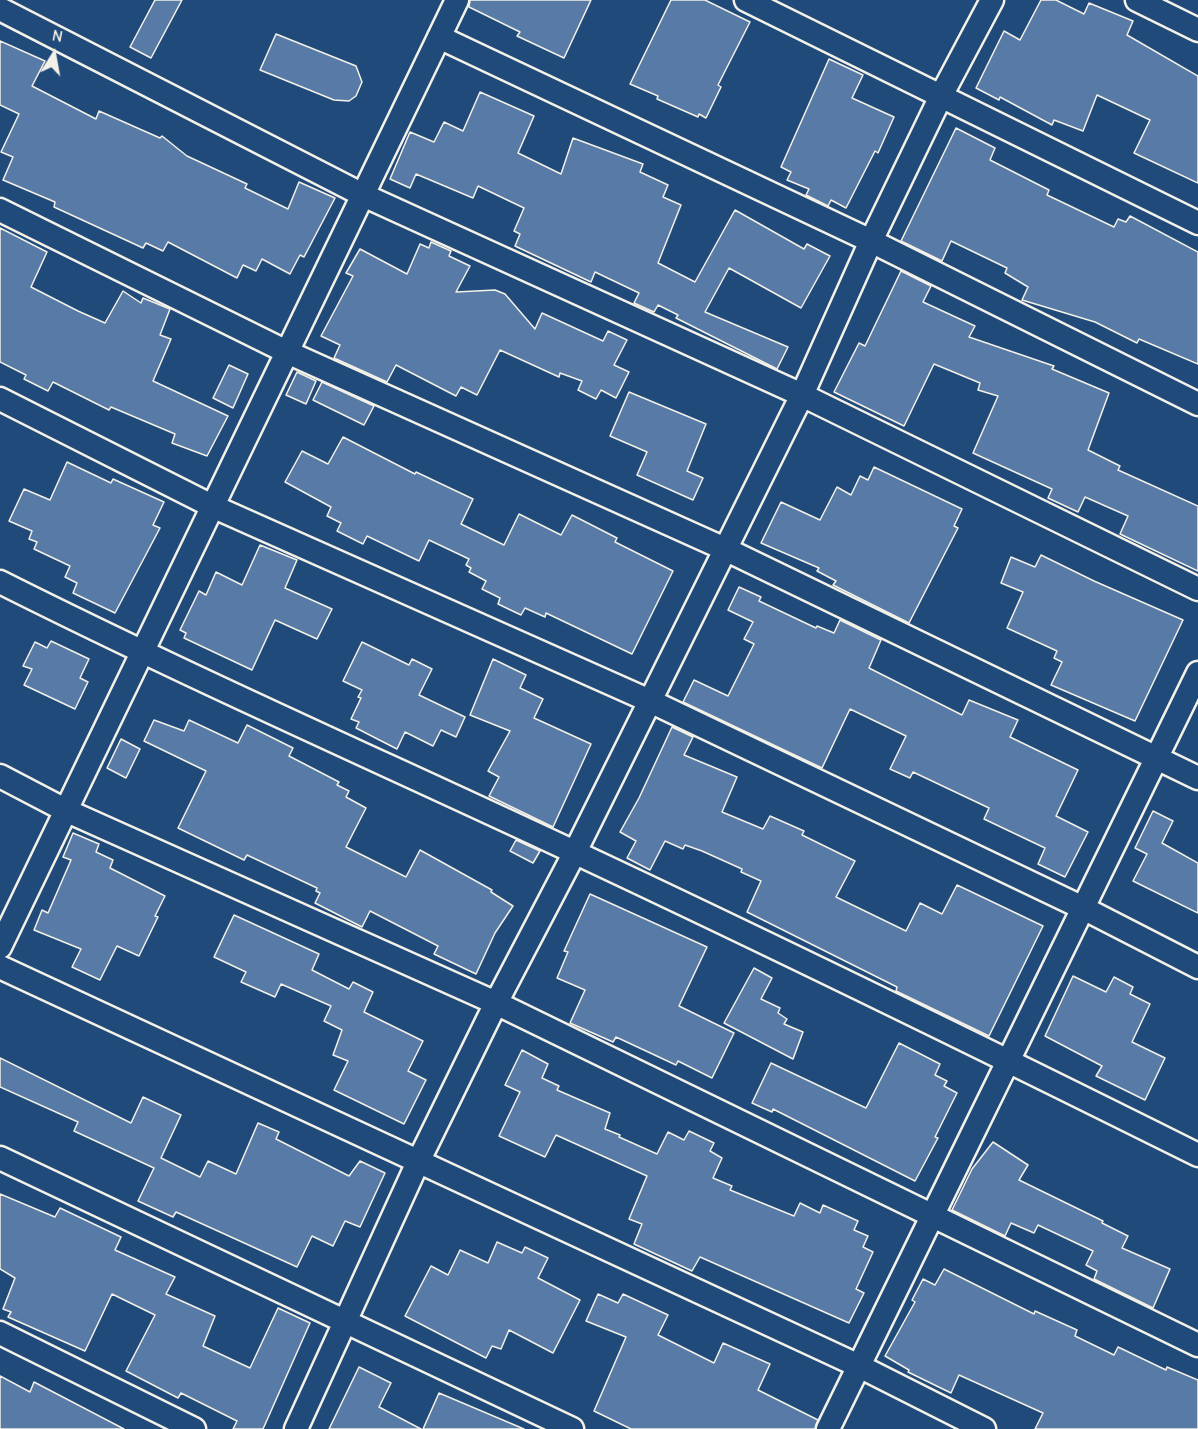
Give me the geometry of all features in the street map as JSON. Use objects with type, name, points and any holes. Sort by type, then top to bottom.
[{"type":"street","points":[[0,947],[457,0]]},
{"type":"street","points":[[746,0],[942,94],[1198,222]]},
{"type":"street","points":[[296,1429],[418,1162],[496,1002],[575,852],[802,395],[871,241],[942,94],[992,0]]},
{"type":"street","points":[[1137,0],[1198,30]]},
{"type":"street","points":[[0,9],[363,195],[802,395],[1198,589]]},
{"type":"street","points":[[439,38],[871,241],[1198,404]]},
{"type":"street","points":[[0,210],[287,352],[725,549],[1198,778]]},
{"type":"street","points":[[0,399],[213,506],[650,701],[1083,908],[1198,967]]},
{"type":"street","points":[[0,582],[141,653],[575,852],[1008,1060],[1198,1155]]},
{"type":"street","points":[[828,1429],[1198,674]]},
{"type":"street","points":[[0,776],[65,810],[496,1002],[1198,1345]]},
{"type":"street","points":[[0,967],[859,1366],[984,1429]]},
{"type":"street","points":[[0,1158],[572,1429]]},
{"type":"street","points":[[0,1333],[194,1429]]},
{"type":"building","points":[[155,0],[182,0],[151,58],[130,47]]},
{"type":"building","points":[[470,0],[591,0],[564,58],[517,36],[520,32],[469,7]]},
{"type":"building","points":[[671,0],[705,0],[750,22],[718,85],[721,87],[706,118],[699,114],[698,117],[657,99],[658,96],[630,84]]},
{"type":"building","points":[[1041,0],[1056,0],[1084,14],[1089,3],[1133,21],[1127,35],[1198,76],[1198,183],[1134,153],[1150,120],[1097,95],[1083,131],[1054,120],[1052,125],[1000,97],[999,100],[976,88],[1004,31],[1020,40]]},
{"type":"building","points":[[276,34],[356,66],[362,82],[356,96],[349,101],[334,100],[260,70]]},
{"type":"building","points":[[0,41],[45,61],[32,86],[96,119],[99,111],[160,138],[162,136],[187,156],[247,184],[245,188],[288,209],[299,182],[335,198],[304,257],[300,255],[290,274],[262,259],[256,271],[243,265],[237,278],[168,242],[163,251],[146,243],[143,248],[54,207],[55,202],[3,180],[13,157],[1,152],[19,114],[0,105]]},
{"type":"building","points":[[829,59],[863,75],[852,98],[894,117],[878,153],[875,151],[846,208],[831,200],[828,206],[806,195],[809,189],[787,180],[791,172],[781,167]]},
{"type":"building","points":[[480,92],[534,116],[518,153],[561,174],[573,138],[643,164],[640,172],[668,185],[663,197],[681,205],[658,263],[695,282],[735,210],[804,249],[807,244],[830,256],[801,308],[729,268],[705,312],[788,347],[777,369],[676,318],[678,315],[658,305],[654,312],[634,303],[639,293],[595,272],[591,282],[515,246],[520,234],[514,231],[524,208],[478,186],[473,198],[416,174],[410,188],[390,179],[410,132],[434,142],[444,122],[463,131]]},
{"type":"building","points":[[956,128],[995,148],[990,160],[1049,190],[1047,195],[1114,227],[1118,219],[1126,222],[1130,216],[1198,252],[1198,364],[1139,339],[1137,343],[1095,322],[1022,300],[1028,287],[1005,273],[1007,268],[951,241],[942,261],[901,241]]},
{"type":"building","points":[[0,228],[47,252],[31,287],[78,311],[105,323],[123,291],[141,303],[143,298],[170,309],[160,335],[171,339],[153,381],[228,416],[207,456],[172,443],[175,434],[111,407],[109,410],[53,382],[48,391],[24,379],[26,375],[0,362]]},
{"type":"building","points":[[431,242],[451,251],[449,256],[470,266],[456,292],[495,290],[505,294],[535,329],[542,313],[603,341],[608,331],[627,340],[614,365],[629,372],[616,398],[601,390],[596,399],[578,390],[582,381],[560,373],[559,377],[500,350],[477,395],[461,387],[456,396],[396,365],[387,382],[334,358],[340,345],[321,336],[353,276],[346,273],[360,249],[407,274],[420,244],[429,248]]},
{"type":"building","points":[[901,271],[931,286],[923,302],[975,326],[969,337],[1054,366],[1052,369],[1109,393],[1088,450],[1120,466],[1118,470],[1198,506],[1198,571],[1120,534],[1128,516],[1085,497],[1078,512],[1048,498],[1052,489],[973,453],[998,396],[978,390],[980,383],[934,364],[904,426],[834,392],[859,343],[865,346]]},
{"type":"building","points":[[229,365],[248,374],[233,408],[213,398]]},
{"type":"building","points":[[297,372],[316,381],[306,404],[286,395]]},
{"type":"building","points":[[322,382],[374,406],[364,425],[313,400]]},
{"type":"building","points":[[629,392],[706,424],[687,471],[703,478],[693,500],[637,475],[647,452],[610,436]]},
{"type":"building","points":[[343,437],[415,474],[416,472],[473,499],[461,524],[504,545],[519,514],[561,535],[572,515],[617,538],[615,542],[673,571],[632,654],[546,613],[545,617],[525,608],[521,615],[498,604],[500,598],[482,589],[486,581],[469,572],[471,568],[466,565],[469,559],[429,540],[419,561],[367,536],[363,544],[337,531],[341,523],[327,516],[331,507],[285,482],[302,451],[328,464]]},
{"type":"building","points":[[67,462],[111,483],[113,479],[164,502],[153,525],[160,528],[115,613],[73,593],[77,583],[65,577],[70,566],[34,549],[37,542],[29,539],[32,531],[9,521],[24,489],[50,500]]},
{"type":"building","points":[[874,467],[962,509],[954,526],[958,528],[909,623],[833,585],[836,581],[817,571],[819,568],[761,543],[781,502],[820,520],[837,487],[851,495],[860,476],[868,480]]},
{"type":"building","points":[[260,545],[297,560],[285,588],[332,609],[317,639],[275,620],[252,670],[184,638],[186,633],[180,630],[199,591],[206,595],[216,572],[242,585]]},
{"type":"building","points":[[1041,555],[1183,620],[1135,721],[1051,685],[1062,662],[1054,658],[1057,651],[1007,628],[1023,592],[1001,583],[1011,557],[1035,567]]},
{"type":"building","points":[[739,587],[761,597],[759,601],[816,628],[817,626],[834,633],[840,620],[881,640],[869,668],[962,715],[969,700],[1018,720],[1010,737],[1078,770],[1056,816],[1088,832],[1065,877],[1038,864],[1045,848],[984,819],[989,808],[913,772],[910,778],[890,769],[906,736],[850,709],[822,768],[683,702],[694,680],[728,696],[754,644],[744,639],[753,622],[728,610]]},
{"type":"building","points":[[51,641],[89,659],[80,678],[88,682],[75,709],[24,685],[32,669],[23,666],[35,642],[47,648]]},
{"type":"building","points":[[362,642],[409,665],[412,659],[432,669],[419,695],[465,717],[456,737],[441,730],[433,746],[405,732],[397,749],[356,728],[359,722],[351,719],[361,698],[358,697],[362,690],[343,681]]},
{"type":"building","points":[[493,659],[526,675],[520,688],[543,699],[534,718],[591,744],[553,827],[489,796],[499,777],[488,771],[510,731],[470,715]]},
{"type":"building","points":[[154,720],[184,731],[189,720],[238,743],[247,725],[293,748],[289,756],[339,782],[337,785],[349,791],[346,797],[366,808],[346,847],[406,877],[420,850],[492,890],[491,892],[513,906],[495,933],[476,974],[434,954],[438,946],[370,911],[362,927],[315,903],[320,893],[316,891],[317,888],[247,855],[244,860],[178,828],[206,771],[144,741]]},
{"type":"building","points":[[672,727],[693,737],[684,755],[737,777],[722,812],[763,829],[770,816],[804,831],[802,835],[855,861],[836,897],[906,931],[920,903],[942,914],[957,885],[1043,926],[989,1036],[896,991],[897,987],[747,912],[761,881],[741,872],[742,869],[702,851],[685,845],[683,849],[665,841],[650,870],[627,858],[636,841],[620,832],[639,798]]},
{"type":"building","points":[[121,739],[140,749],[126,778],[107,768]]},
{"type":"building","points":[[1153,811],[1173,821],[1162,843],[1198,863],[1198,913],[1133,881],[1147,854],[1135,848]]},
{"type":"building","points":[[73,833],[99,844],[96,852],[113,860],[110,868],[165,896],[155,916],[158,917],[139,956],[117,946],[100,980],[72,967],[81,949],[34,930],[42,910],[48,913],[71,860],[63,857]]},
{"type":"building","points":[[516,840],[540,851],[533,863],[510,851]]},
{"type":"building","points":[[590,894],[707,947],[679,1006],[734,1033],[712,1078],[678,1061],[676,1065],[616,1037],[613,1042],[570,1023],[585,990],[557,978],[568,952],[564,951]]},
{"type":"building","points":[[234,915],[319,954],[312,970],[349,989],[353,982],[373,992],[364,1012],[423,1041],[408,1071],[426,1080],[404,1124],[334,1090],[348,1061],[333,1055],[342,1030],[324,1021],[331,1006],[281,984],[275,997],[241,982],[246,972],[214,957]]},
{"type":"building","points":[[754,968],[772,978],[761,999],[780,1008],[778,1013],[787,1019],[784,1024],[803,1032],[793,1059],[724,1023]]},
{"type":"building","points":[[1073,976],[1106,992],[1114,977],[1133,987],[1130,994],[1150,1004],[1132,1042],[1165,1058],[1145,1100],[1096,1076],[1102,1066],[1045,1036]]},
{"type":"building","points":[[899,1043],[940,1064],[935,1075],[947,1081],[944,1086],[957,1093],[935,1137],[938,1138],[915,1181],[773,1109],[772,1112],[752,1103],[771,1063],[866,1108]]},
{"type":"building","points":[[522,1050],[548,1064],[542,1078],[559,1086],[557,1090],[610,1113],[605,1129],[620,1135],[619,1137],[657,1154],[668,1132],[684,1140],[689,1131],[714,1143],[710,1151],[722,1158],[713,1178],[732,1186],[730,1190],[794,1216],[800,1203],[820,1213],[823,1205],[858,1221],[854,1230],[868,1236],[863,1247],[873,1252],[856,1289],[864,1293],[849,1323],[700,1257],[692,1271],[634,1244],[642,1224],[629,1219],[647,1176],[556,1135],[545,1157],[499,1136],[520,1092],[505,1085]]},
{"type":"building","points":[[0,1058],[131,1123],[143,1097],[181,1115],[161,1158],[200,1177],[208,1161],[236,1174],[258,1123],[279,1132],[276,1139],[349,1176],[360,1161],[385,1173],[360,1227],[345,1221],[333,1246],[312,1236],[297,1267],[176,1212],[173,1217],[138,1201],[154,1168],[74,1131],[78,1122],[0,1087]]},
{"type":"building","points":[[993,1142],[1028,1165],[1019,1180],[1103,1221],[1102,1223],[1128,1236],[1122,1248],[1170,1269],[1153,1308],[1094,1279],[1097,1271],[1086,1265],[1093,1251],[1038,1225],[1034,1233],[1011,1223],[1005,1236],[952,1210],[972,1169]]},
{"type":"building","points":[[0,1194],[55,1217],[60,1208],[121,1237],[115,1250],[175,1277],[166,1294],[215,1316],[203,1346],[250,1368],[278,1308],[310,1323],[263,1429],[233,1429],[237,1421],[181,1393],[178,1398],[126,1371],[155,1315],[112,1294],[85,1351],[8,1317],[11,1312],[3,1309],[15,1278],[0,1269]]},
{"type":"building","points":[[497,1242],[522,1253],[525,1247],[548,1258],[538,1278],[580,1300],[553,1353],[509,1330],[501,1349],[492,1346],[486,1358],[405,1316],[431,1266],[448,1275],[460,1250],[488,1263]]},
{"type":"building","points":[[944,1269],[1034,1314],[1035,1311],[1077,1330],[1075,1336],[1114,1355],[1118,1347],[1166,1370],[1167,1367],[1198,1380],[1198,1429],[1035,1429],[1043,1413],[959,1375],[951,1393],[908,1372],[909,1370],[885,1356],[915,1302],[912,1300],[923,1279],[935,1285]]},
{"type":"building","points":[[598,1294],[618,1303],[623,1294],[668,1315],[658,1335],[714,1363],[723,1343],[770,1364],[758,1390],[818,1420],[815,1429],[631,1429],[594,1411],[626,1337],[586,1321]]},
{"type":"building","points":[[359,1367],[391,1383],[379,1407],[421,1429],[329,1429]]},
{"type":"building","points":[[0,1376],[30,1392],[34,1382],[124,1429],[0,1429]]},
{"type":"building","points":[[439,1393],[524,1429],[423,1429]]}]
